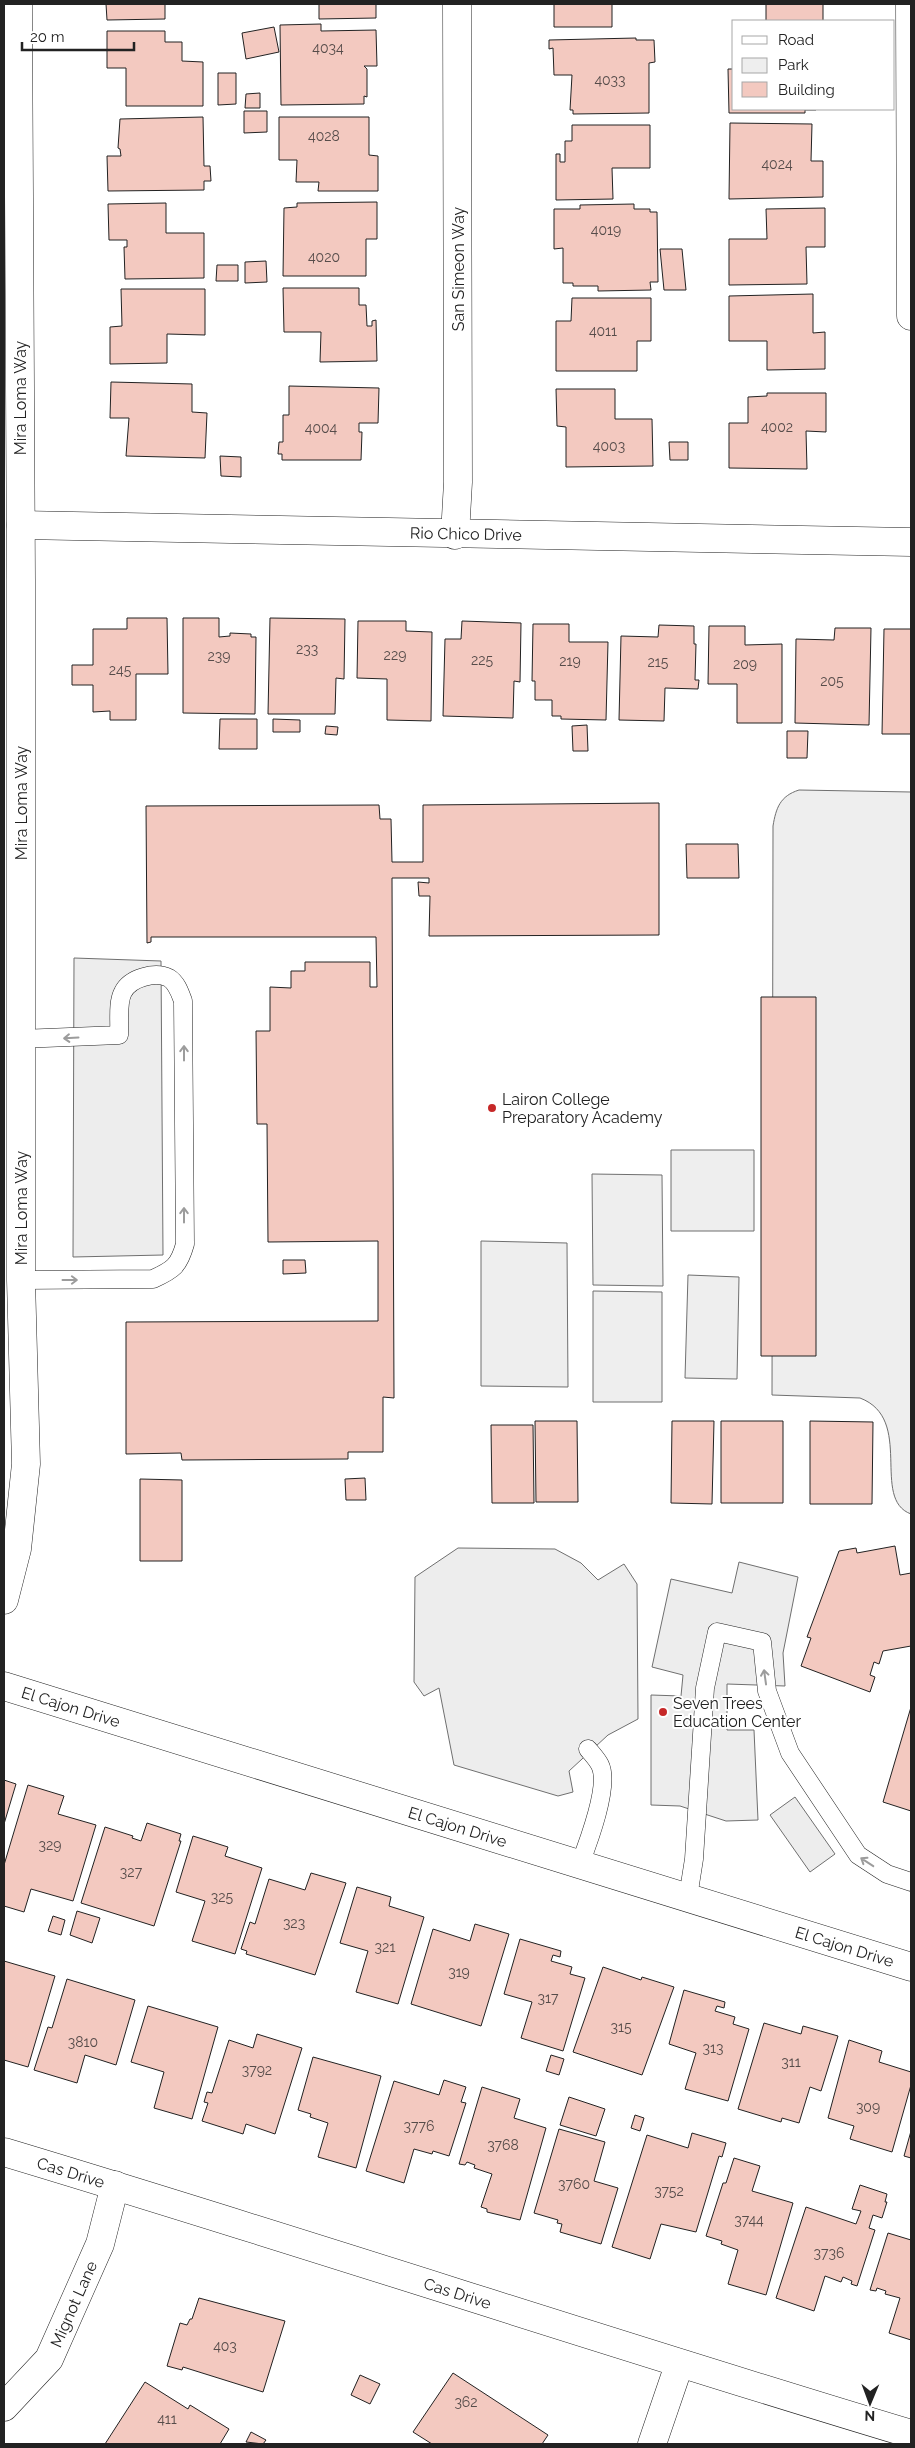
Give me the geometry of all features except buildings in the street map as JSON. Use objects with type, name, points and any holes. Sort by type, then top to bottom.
[{"type":"street","name":"Mira Loma Way","points":[[4,1600],[17,1549],[26,1464],[21,1280],[21,525],[18,4]]},
{"type":"street","name":"San Simeon Way","points":[[455,535],[458,482],[457,4]]},
{"type":"street","points":[[910,4],[911,316]]},
{"type":"street","name":"Rio Chico Drive","points":[[21,525],[455,535],[911,542]]},
{"type":"street","name":"El Cajon Drive","points":[[4,1686],[911,1967]]},
{"type":"street","name":"Cas Drive","points":[[4,2152],[115,2185],[679,2365],[911,2434]]},
{"type":"street","name":"Mignot Lane","points":[[4,2407],[49,2359],[100,2244],[115,2185]]},
{"type":"street","points":[[652,2444],[679,2365]]},
{"type":"lane","points":[[20,1039],[119,1035],[123,992],[134,980],[152,975],[168,978],[178,986],[183,1001],[185,1244],[181,1259],[170,1272],[153,1279],[21,1280]]},
{"type":"lane","points":[[688,1898],[694,1859],[705,1688],[717,1632],[762,1642],[767,1691],[790,1754],[858,1855],[887,1874],[911,1882]]},
{"type":"lane","points":[[580,1864],[593,1827],[601,1795],[601,1766],[588,1749]]},
{"type":"green space","points":[[799,790],[911,792],[911,1514],[899,1506],[893,1492],[889,1440],[885,1423],[876,1408],[860,1398],[772,1395],[773,826],[778,808],[783,799]]},
{"type":"green space","points":[[671,1150],[754,1150],[754,1231],[671,1231]]},
{"type":"green space","points":[[592,1174],[662,1175],[663,1286],[593,1285]]},
{"type":"green space","points":[[481,1241],[567,1243],[568,1387],[481,1386]]},
{"type":"green space","points":[[688,1275],[739,1277],[737,1379],[685,1378]]},
{"type":"green space","points":[[593,1291],[662,1292],[662,1402],[593,1402]]},
{"type":"shaded area","points":[[74,958],[161,961],[163,1255],[73,1257]]},
{"type":"shaded area","points":[[458,1548],[555,1549],[581,1563],[598,1580],[624,1564],[637,1584],[638,1719],[608,1735],[569,1771],[573,1792],[558,1796],[454,1765],[439,1688],[424,1696],[414,1682],[415,1577]]},
{"type":"shaded area","points":[[739,1562],[798,1577],[783,1653],[785,1686],[727,1684],[727,1730],[754,1730],[758,1820],[726,1821],[680,1806],[651,1805],[651,1695],[681,1696],[683,1675],[652,1667],[671,1579],[732,1593]]},
{"type":"shaded area","points":[[795,1797],[835,1854],[810,1872],[770,1815]]},
{"type":"place","name":"Lairon College Preparatory Academy","points":[[492,1108]]},
{"type":"place","name":"Seven Trees Education Center","points":[[663,1712]]}]
